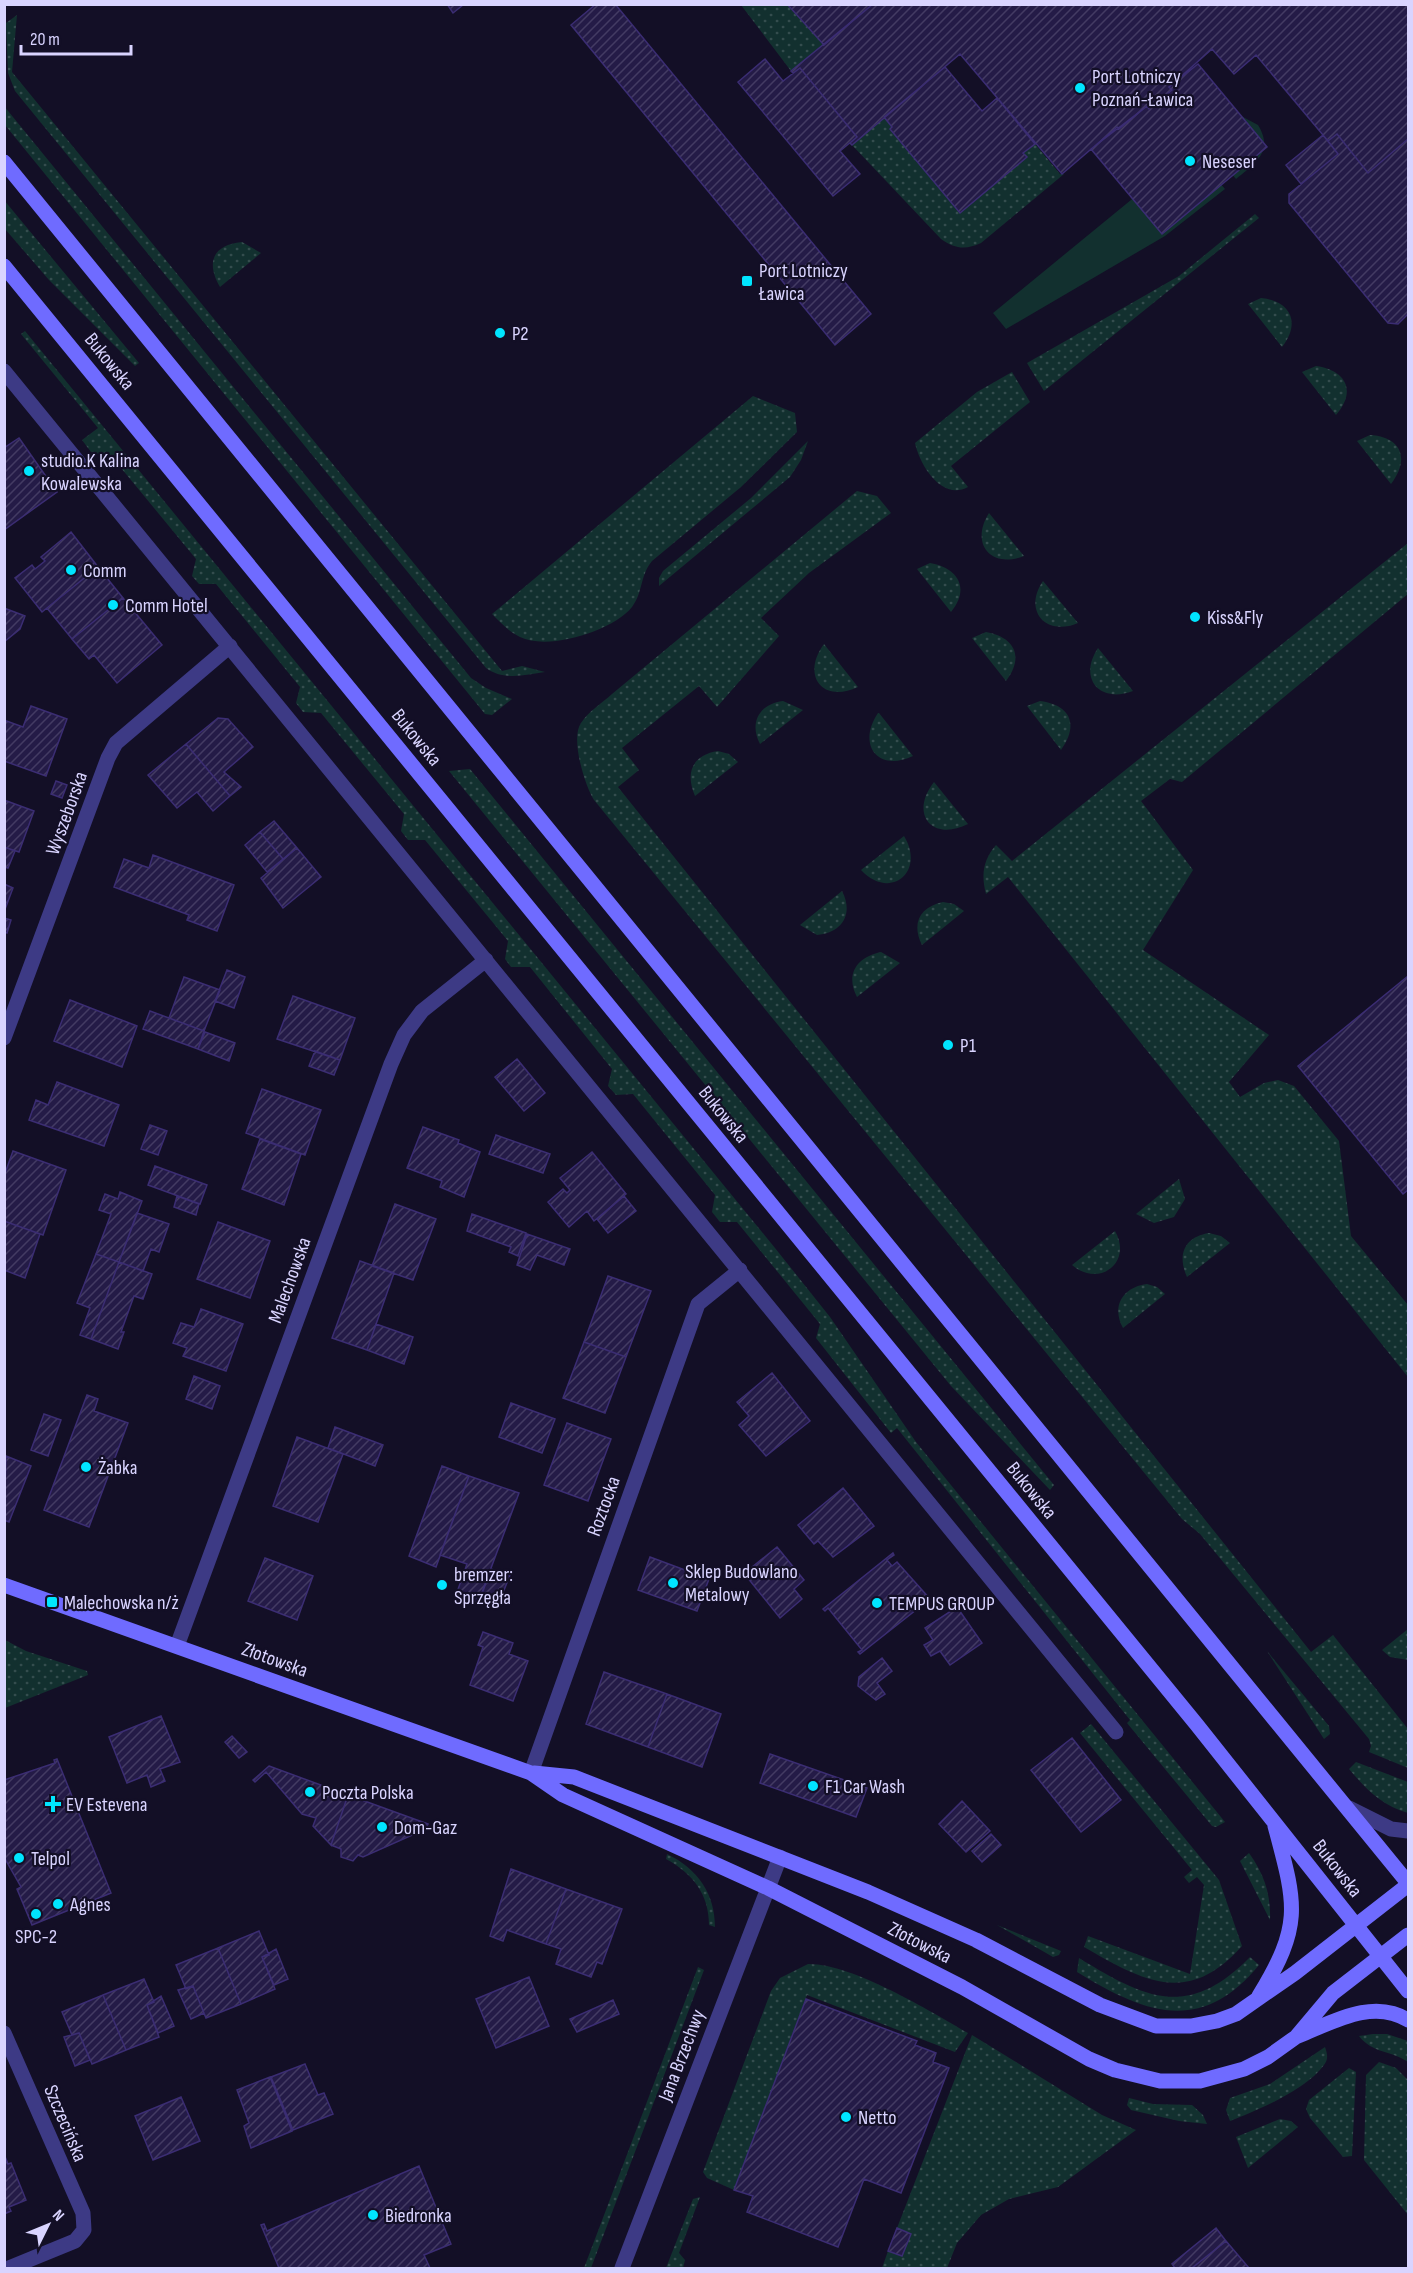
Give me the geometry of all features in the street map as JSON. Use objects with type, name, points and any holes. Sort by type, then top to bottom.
[{"type":"main road","points":[[4,162],[1349,1808],[1408,1884]]},
{"type":"main road","name":"Bukowska","points":[[4,266],[1274,1820],[1408,1991]]},
{"type":"main road","name":"Złotowska","points":[[4,1585],[531,1773],[574,1777],[868,1892],[976,1940],[1129,2018],[1156,2026],[1191,2026],[1236,2014],[1357,1925],[1408,1884]]},
{"type":"main road","name":"Złotowska","points":[[531,1773],[563,1795],[768,1888],[962,1987],[1089,2059],[1123,2073],[1160,2081],[1200,2081],[1244,2069],[1268,2057],[1296,2037],[1353,2013],[1380,2010],[1408,2020]]},
{"type":"main road","name":"Złotowska","points":[[1256,2001],[1274,1972],[1289,1938],[1293,1912],[1290,1882],[1274,1820]]},
{"type":"main road","name":"Złotowska","points":[[1296,2037],[1334,1993],[1408,1935]]},
{"type":"street","points":[[4,371],[1116,1732]]},
{"type":"street","name":"Wyszeborska","points":[[4,1038],[108,758],[116,743],[230,646]]},
{"type":"street","name":"Malechowska","points":[[177,1646],[391,1064],[404,1035],[422,1011],[486,960]]},
{"type":"street","name":"Roztocka","points":[[531,1773],[698,1304],[740,1270]]},
{"type":"street","points":[[1349,1808],[1391,1829],[1408,1831]]},
{"type":"street","name":"Jana Brzechwy","points":[[622,2268],[780,1857]]},
{"type":"street","name":"Szczecińska","points":[[4,2033],[83,2214],[84,2230],[75,2241],[9,2268]]},
{"type":"green space","points":[[741,5],[787,5],[824,45],[791,71]]},
{"type":"green space","points":[[17,15],[12,72],[502,671],[522,666],[545,672],[507,676],[486,668],[15,91],[8,73],[6,23]]},
{"type":"green space","points":[[4,106],[471,678],[486,688],[512,699],[492,715],[485,714],[5,125]]},
{"type":"green space","points":[[884,117],[892,127],[890,129],[960,213],[1027,157],[1023,153],[1035,144],[1060,174],[1064,174],[981,243],[970,247],[956,247],[941,239],[852,145]]},
{"type":"green space","points":[[1243,117],[1258,125],[1264,142],[1256,162],[1236,179],[1204,140],[1235,118]]},
{"type":"green space","points":[[1192,150],[1225,189],[1165,236],[1006,329],[993,313]]},
{"type":"green space","points":[[4,200],[139,363],[135,366],[49,280],[5,229]]},
{"type":"green space","points":[[1255,214],[1259,218],[1044,391],[1027,363],[1179,276]]},
{"type":"green space","points":[[242,242],[261,253],[220,287],[213,270],[214,257],[224,247]]},
{"type":"green space","points":[[1261,298],[1280,304],[1290,315],[1291,330],[1282,347],[1248,304]]},
{"type":"green space","points":[[25,331],[775,1248],[830,1317],[916,1442],[1225,1822],[1216,1827],[1212,1826],[1127,1723],[1130,1720],[897,1428],[891,1433],[816,1338],[820,1324],[737,1222],[720,1222],[712,1212],[715,1195],[633,1094],[616,1095],[608,1086],[612,1069],[530,967],[511,967],[505,959],[508,941],[425,840],[408,840],[401,831],[404,814],[321,713],[303,712],[296,703],[300,687],[216,584],[199,584],[192,576],[196,559],[112,457],[91,452],[82,440],[98,428],[21,334]]},
{"type":"green space","points":[[1316,366],[1335,372],[1345,383],[1346,398],[1336,415],[1302,372]]},
{"type":"green space","points":[[1012,372],[1030,402],[951,466],[968,487],[958,490],[941,485],[927,471],[915,443],[977,392]]},
{"type":"green space","points":[[753,396],[795,413],[797,432],[741,487],[652,561],[645,572],[636,602],[623,616],[596,631],[547,642],[520,637],[508,630],[492,614]]},
{"type":"green space","points":[[1370,435],[1389,440],[1400,451],[1400,466],[1391,484],[1357,441]]},
{"type":"green space","points":[[808,441],[801,460],[790,477],[659,586],[659,578],[663,571],[751,498]]},
{"type":"green space","points":[[857,491],[877,496],[891,513],[809,573],[761,618],[779,636],[717,707],[699,686],[622,748],[639,770],[618,787],[1311,1652],[1333,1635],[1408,1729],[1408,1768],[1369,1752],[1371,1746],[1369,1739],[1200,1534],[1182,1519],[590,793],[580,762],[577,739],[578,730],[584,719]]},
{"type":"green space","points":[[989,513],[1024,556],[1002,559],[987,551],[982,534]]},
{"type":"green space","points":[[1408,543],[1408,594],[1182,782],[1170,779],[1141,801],[1193,870],[1143,950],[1269,1035],[1229,1082],[1240,1097],[1264,1083],[1278,1080],[1294,1086],[1339,1141],[1351,1236],[1408,1305],[1408,1377],[1008,877],[986,894],[984,874],[988,856],[996,845],[1012,861]]},
{"type":"green space","points":[[930,563],[948,570],[958,581],[960,595],[951,612],[917,569]]},
{"type":"green space","points":[[1043,581],[1078,623],[1056,626],[1047,624],[1041,618],[1035,602]]},
{"type":"green space","points":[[986,632],[1004,638],[1014,649],[1015,664],[1006,681],[972,638]]},
{"type":"green space","points":[[824,644],[858,687],[834,692],[819,684],[815,676],[815,666],[817,655]]},
{"type":"green space","points":[[1098,648],[1133,691],[1110,694],[1095,686],[1090,669]]},
{"type":"green space","points":[[783,701],[803,710],[760,744],[756,729],[758,716],[768,706]]},
{"type":"green space","points":[[1040,701],[1059,707],[1069,718],[1070,732],[1061,750],[1027,706]]},
{"type":"green space","points":[[878,713],[913,756],[889,761],[874,752],[870,745],[870,735],[872,724]]},
{"type":"green space","points":[[718,751],[729,754],[738,762],[695,796],[691,780],[693,766],[702,756]]},
{"type":"green space","points":[[470,769],[1054,1485],[1050,1490],[951,1386],[449,771]]},
{"type":"green space","points":[[934,782],[968,824],[944,830],[928,822],[924,814],[924,805]]},
{"type":"green space","points":[[904,836],[910,849],[911,861],[908,871],[902,878],[883,883],[872,879],[861,870]]},
{"type":"green space","points":[[842,891],[847,907],[846,915],[833,931],[817,935],[800,925]]},
{"type":"green space","points":[[943,902],[954,904],[964,911],[922,945],[917,930],[920,917],[928,908]]},
{"type":"green space","points":[[881,952],[900,963],[857,997],[852,981],[856,968],[865,958]]},
{"type":"green space","points":[[1179,1179],[1185,1199],[1174,1217],[1154,1223],[1136,1214]]},
{"type":"green space","points":[[1115,1231],[1120,1253],[1110,1269],[1093,1274],[1072,1265]]},
{"type":"green space","points":[[1209,1233],[1221,1236],[1230,1243],[1187,1277],[1183,1261],[1185,1248],[1194,1238]]},
{"type":"green space","points":[[1147,1284],[1157,1287],[1165,1294],[1123,1328],[1118,1312],[1122,1299],[1131,1289]]},
{"type":"green space","points":[[1408,1629],[1408,1660],[1390,1657],[1382,1650]]},
{"type":"green space","points":[[5,1640],[26,1651],[87,1671],[88,1675],[5,1708]]},
{"type":"green space","points":[[1267,1651],[1329,1726],[1330,1734],[1324,1739]]},
{"type":"green space","points":[[1091,1724],[1219,1880],[1242,1946],[1222,1965],[1203,1977],[1184,1982],[1165,1982],[1146,1978],[1084,1947],[1088,1936],[1190,1974],[1204,1885],[1197,1877],[1189,1883],[1184,1877],[1192,1870],[1080,1733]]},
{"type":"green space","points":[[1356,1762],[1408,1782],[1408,1813],[1390,1806],[1368,1790],[1349,1769]]},
{"type":"green space","points":[[1249,1853],[1266,1885],[1270,1920],[1240,1861]]},
{"type":"green space","points":[[667,1854],[688,1867],[703,1884],[712,1904],[715,1927],[709,1925],[706,1904],[698,1886],[684,1871],[666,1859]]},
{"type":"green space","points":[[997,1925],[1061,1951],[1059,1955],[1053,1957]]},
{"type":"green space","points":[[1250,1957],[1259,1965],[1237,1987],[1216,2002],[1194,2009],[1171,2010],[1149,2007],[1126,1998],[1077,1972],[1079,1958],[1125,1984],[1146,1992],[1166,1996],[1186,1996],[1207,1990],[1228,1977]]},
{"type":"green space","points":[[808,1964],[846,1971],[868,1980],[912,2001],[968,2033],[955,2052],[807,1995],[734,2190],[707,2178],[703,2172],[771,1991],[780,1978]]},
{"type":"green space","points":[[698,1967],[704,1970],[591,2268],[584,2268]]},
{"type":"green space","points":[[1387,2034],[1408,2041],[1408,2062],[1370,2046],[1359,2036]]},
{"type":"green space","points":[[972,2035],[1102,2115],[1136,2130],[1058,2187],[1009,2199],[981,2215],[957,2243],[947,2268],[882,2268],[888,2251],[902,2256],[911,2234],[897,2228]]},
{"type":"green space","points":[[1325,2047],[1326,2063],[1306,2083],[1281,2098],[1230,2121],[1226,2110],[1230,2098],[1270,2084]]},
{"type":"green space","points":[[1379,2062],[1396,2068],[1408,2080],[1408,2215],[1364,2160],[1366,2075]]},
{"type":"green space","points":[[1349,2068],[1356,2072],[1352,2156],[1343,2157],[1310,2118],[1306,2109],[1309,2100]]},
{"type":"green space","points":[[1129,2098],[1153,2104],[1192,2105],[1203,2115],[1207,2124],[1179,2121],[1131,2110],[1127,2105]]},
{"type":"green space","points":[[1280,2119],[1291,2121],[1298,2127],[1248,2168],[1236,2137]]},
{"type":"green space","points":[[700,2197],[679,2253],[685,2260],[683,2268],[666,2268],[693,2199]]},
{"type":"building","points":[[447,4],[462,4],[463,5],[453,13]]},
{"type":"building","points":[[596,4],[615,4],[871,314],[835,345],[571,25]]},
{"type":"building","points":[[787,4],[873,4],[824,45]]},
{"type":"building","name":"Port Lotniczy Poznań-Ławica","points":[[873,4],[1408,4],[1408,139],[1368,173],[1337,134],[1328,141],[1256,55],[1234,74],[1212,49],[1169,87],[1172,90],[1149,109],[1147,106],[1119,129],[1117,127],[1062,174],[960,54],[852,145],[850,143],[857,137],[800,68],[793,73],[791,71]]},
{"type":"building","points":[[765,59],[783,81],[800,68],[857,137],[840,151],[860,174],[833,196],[738,82]]},
{"type":"building","points":[[1198,64],[1267,147],[1162,234],[1091,149],[1147,106],[1149,109],[1172,90],[1169,87]]},
{"type":"building","points":[[945,67],[982,111],[997,98],[1035,144],[1023,153],[1027,157],[960,213],[890,129],[892,127],[884,117]]},
{"type":"building","points":[[1337,134],[1368,173],[1408,139],[1408,314],[1398,324],[1388,323],[1289,203],[1289,194],[1338,154],[1328,141]]},
{"type":"building","points":[[1323,135],[1338,154],[1301,184],[1286,165]]},
{"type":"building","points":[[19,438],[57,492],[4,530],[4,448]]},
{"type":"building","points":[[71,532],[98,567],[42,612],[15,578],[32,565],[35,569],[45,561],[41,557]]},
{"type":"building","points":[[98,567],[123,598],[72,639],[47,608]]},
{"type":"building","points":[[123,598],[162,645],[117,683],[94,655],[89,659],[72,639]]},
{"type":"building","points":[[4,608],[25,616],[20,629],[4,642]]},
{"type":"building","points":[[31,706],[67,719],[46,776],[4,761],[4,720],[23,727]]},
{"type":"building","points":[[218,718],[228,719],[253,747],[224,772],[241,787],[230,796],[186,744]]},
{"type":"building","points":[[186,744],[230,796],[213,811],[197,792],[177,808],[148,775]]},
{"type":"building","points":[[56,781],[67,785],[62,798],[51,794]]},
{"type":"building","points":[[4,800],[34,811],[19,852],[4,847]]},
{"type":"building","points":[[274,821],[297,848],[283,859],[260,832]]},
{"type":"building","points":[[260,832],[283,859],[267,872],[245,845]]},
{"type":"building","points":[[4,847],[15,851],[8,868],[4,867]]},
{"type":"building","points":[[297,848],[321,877],[283,908],[261,878]]},
{"type":"building","points":[[153,855],[234,885],[217,931],[187,920],[189,915],[114,887],[124,859],[149,868]]},
{"type":"building","points":[[4,884],[13,888],[4,912]]},
{"type":"building","points":[[4,918],[11,920],[7,933],[4,932]]},
{"type":"building","points":[[227,970],[245,977],[234,1008],[215,1001]]},
{"type":"building","points":[[1408,976],[1408,1190],[1403,1194],[1298,1066]]},
{"type":"building","points":[[184,977],[220,990],[204,1031],[169,1018]]},
{"type":"building","points":[[293,996],[355,1018],[340,1060],[277,1039]]},
{"type":"building","points":[[70,1000],[137,1026],[122,1067],[54,1041]]},
{"type":"building","points":[[150,1011],[204,1031],[198,1049],[143,1029]]},
{"type":"building","points":[[205,1032],[235,1043],[229,1061],[198,1049]]},
{"type":"building","points":[[315,1051],[340,1060],[334,1075],[309,1066]]},
{"type":"building","points":[[517,1059],[545,1093],[524,1111],[495,1077]]},
{"type":"building","points":[[57,1082],[119,1105],[104,1146],[29,1120],[36,1100],[48,1105]]},
{"type":"building","points":[[262,1089],[321,1110],[305,1155],[246,1133]]},
{"type":"building","points":[[150,1125],[167,1131],[158,1155],[141,1149]]},
{"type":"building","points":[[423,1127],[459,1140],[458,1143],[480,1152],[464,1197],[440,1187],[442,1181],[407,1168]]},
{"type":"building","points":[[496,1135],[550,1154],[543,1173],[489,1154]]},
{"type":"building","points":[[260,1139],[301,1154],[284,1205],[242,1189]]},
{"type":"building","points":[[13,1151],[66,1170],[43,1235],[4,1221],[4,1176]]},
{"type":"building","points":[[592,1152],[626,1194],[594,1221],[587,1211],[569,1227],[548,1202],[563,1189],[567,1193],[570,1190],[560,1178]]},
{"type":"building","points":[[155,1166],[207,1185],[200,1204],[148,1185]]},
{"type":"building","points":[[120,1192],[142,1201],[119,1262],[96,1254],[111,1214],[99,1210],[105,1194],[118,1199]]},
{"type":"building","points":[[177,1196],[199,1204],[196,1215],[174,1207]]},
{"type":"building","points":[[624,1196],[636,1211],[608,1233],[597,1219]]},
{"type":"building","points":[[395,1204],[436,1219],[413,1280],[372,1266]]},
{"type":"building","points":[[137,1213],[169,1224],[159,1252],[151,1249],[143,1271],[119,1262]]},
{"type":"building","points":[[472,1214],[526,1233],[518,1256],[509,1252],[511,1247],[467,1231]]},
{"type":"building","points":[[4,1221],[40,1234],[25,1278],[4,1270]]},
{"type":"building","points":[[218,1222],[270,1241],[250,1298],[197,1279]]},
{"type":"building","points":[[527,1234],[570,1249],[564,1265],[537,1255],[530,1270],[517,1265]]},
{"type":"building","points":[[96,1254],[119,1262],[91,1339],[80,1335],[90,1308],[77,1303]]},
{"type":"building","points":[[360,1261],[394,1273],[367,1350],[332,1338]]},
{"type":"building","points":[[119,1262],[152,1274],[143,1299],[134,1296],[121,1332],[124,1332],[118,1349],[91,1339]]},
{"type":"building","points":[[608,1276],[651,1291],[626,1357],[584,1342]]},
{"type":"building","points":[[201,1309],[243,1324],[226,1371],[183,1356],[187,1348],[173,1343],[181,1323],[194,1327]]},
{"type":"building","points":[[376,1324],[413,1337],[404,1364],[367,1350]]},
{"type":"building","points":[[584,1342],[626,1357],[605,1413],[563,1398]]},
{"type":"building","points":[[772,1373],[810,1421],[766,1456],[739,1425],[749,1416],[737,1402]]},
{"type":"building","points":[[194,1376],[220,1386],[212,1409],[186,1399]]},
{"type":"building","name":"Żabka","points":[[87,1395],[98,1399],[94,1411],[128,1423],[89,1527],[44,1510]]},
{"type":"building","points":[[511,1403],[555,1419],[542,1453],[499,1437]]},
{"type":"building","points":[[44,1414],[61,1420],[48,1456],[31,1450]]},
{"type":"building","points":[[567,1423],[611,1439],[588,1501],[544,1485]]},
{"type":"building","points":[[335,1427],[383,1445],[375,1466],[328,1448]]},
{"type":"building","points":[[297,1437],[343,1454],[318,1522],[273,1506]]},
{"type":"building","points":[[6,1456],[31,1466],[9,1522],[4,1520]]},
{"type":"building","points":[[442,1466],[469,1476],[436,1567],[409,1556]]},
{"type":"building","points":[[469,1476],[519,1493],[478,1603],[456,1595],[467,1564],[440,1555]]},
{"type":"building","points":[[843,1488],[874,1526],[833,1557],[818,1541],[814,1544],[798,1525]]},
{"type":"building","points":[[777,1547],[804,1580],[794,1589],[802,1599],[780,1618],[747,1577],[753,1571],[751,1568]]},
{"type":"building","name":"TEMPUS GROUP","points":[[893,1553],[894,1555],[887,1560],[892,1566],[897,1562],[930,1599],[860,1654],[858,1652],[862,1650],[828,1608],[825,1611],[823,1609]]},
{"type":"building","points":[[650,1557],[709,1579],[697,1611],[638,1590]]},
{"type":"building","points":[[265,1558],[313,1576],[297,1620],[248,1601]]},
{"type":"building","points":[[491,1569],[510,1575],[497,1608],[479,1602]]},
{"type":"building","points":[[957,1607],[982,1643],[950,1665],[940,1651],[931,1656],[924,1645],[933,1640],[925,1628]]},
{"type":"building","points":[[483,1632],[513,1643],[509,1654],[528,1661],[513,1701],[470,1685],[483,1647],[478,1645]]},
{"type":"building","points":[[882,1658],[892,1671],[877,1683],[885,1694],[876,1700],[858,1686],[859,1677]]},
{"type":"building","points":[[604,1672],[667,1694],[648,1747],[586,1724]]},
{"type":"building","points":[[667,1694],[721,1714],[702,1767],[648,1747]]},
{"type":"building","points":[[161,1716],[180,1762],[160,1769],[165,1781],[151,1787],[147,1775],[127,1783],[109,1737]]},
{"type":"building","points":[[232,1736],[247,1752],[239,1758],[225,1742]]},
{"type":"building","points":[[1072,1738],[1121,1800],[1081,1832],[1031,1770]]},
{"type":"building","name":"F1 Car Wash","points":[[770,1754],[867,1788],[856,1817],[760,1783]]},
{"type":"building","points":[[57,1759],[111,1893],[32,1925],[17,1889],[21,1887],[4,1857],[4,1780],[55,1763],[54,1760]]},
{"type":"building","points":[[269,1766],[348,1795],[331,1845],[313,1826],[316,1818],[302,1814],[266,1772],[255,1782],[253,1780]]},
{"type":"building","name":"Dom-Gaz","points":[[348,1795],[428,1824],[426,1829],[363,1857],[358,1855],[353,1861],[341,1857],[341,1849],[331,1845]]},
{"type":"building","points":[[962,1801],[990,1831],[966,1852],[939,1824]]},
{"type":"building","points":[[991,1834],[1001,1845],[982,1862],[972,1851]]},
{"type":"building","points":[[511,1869],[566,1889],[546,1944],[507,1930],[503,1941],[490,1936]]},
{"type":"building","points":[[566,1889],[622,1909],[602,1964],[597,1962],[591,1977],[556,1964],[561,1949],[546,1944]]},
{"type":"building","points":[[259,1931],[269,1955],[262,1957],[275,1989],[241,2004],[218,1948]]},
{"type":"building","points":[[218,1948],[241,2004],[206,2018],[193,1986],[186,1989],[176,1965]]},
{"type":"building","points":[[276,1949],[288,1979],[274,1985],[262,1957]]},
{"type":"building","points":[[529,1977],[549,2026],[496,2048],[476,1999]]},
{"type":"building","points":[[144,1979],[154,2002],[147,2005],[159,2037],[126,2050],[103,1995]]},
{"type":"building","points":[[193,1986],[204,2013],[191,2019],[178,1990]]},
{"type":"building","points":[[103,1995],[126,2050],[92,2064],[79,2033],[72,2035],[62,2012]]},
{"type":"building","points":[[161,1996],[174,2026],[158,2033],[147,2005]]},
{"type":"building","name":"Netto","points":[[806,1999],[917,2041],[915,2045],[936,2053],[933,2062],[949,2068],[901,2193],[864,2179],[838,2247],[747,2212],[753,2196],[734,2190]]},
{"type":"building","points":[[613,2000],[619,2014],[577,2032],[570,2019]]},
{"type":"building","points":[[79,2033],[90,2060],[75,2066],[64,2037]]},
{"type":"building","points":[[305,2064],[318,2095],[324,2093],[333,2114],[293,2130],[271,2077]]},
{"type":"building","points":[[270,2077],[292,2131],[251,2148],[244,2126],[249,2123],[237,2090]]},
{"type":"building","points":[[181,2097],[200,2141],[153,2160],[135,2116]]},
{"type":"building","points":[[4,2154],[8,2164],[11,2163],[26,2200],[9,2207],[11,2211],[4,2214]]},
{"type":"building","name":"Biedronka","points":[[419,2166],[451,2244],[424,2255],[430,2268],[279,2268],[261,2225],[264,2224],[267,2231]]},
{"type":"building","points":[[897,2228],[911,2234],[902,2256],[888,2251]]},
{"type":"building","points":[[1216,2228],[1226,2241],[1192,2268],[1175,2268],[1172,2264]]},
{"type":"building","points":[[1226,2241],[1249,2268],[1192,2268]]},
{"type":"place","name":"Port Lotniczy Poznań-Ławica","points":[[1080,88]]},
{"type":"place","name":"Neseser","points":[[1190,161]]},
{"type":"place","name":"Port Lotniczy Ławica","points":[[747,281]]},
{"type":"place","name":"P2","points":[[500,333]]},
{"type":"place","name":"studio.K Kalina Kowalewska","points":[[29,471]]},
{"type":"place","name":"Comm","points":[[71,570]]},
{"type":"place","name":"Comm Hotel","points":[[113,605]]},
{"type":"place","name":"Kiss&Fly","points":[[1195,617]]},
{"type":"place","name":"P1","points":[[948,1045]]},
{"type":"place","name":"Żabka","points":[[86,1467]]},
{"type":"place","name":"Sklep Budowlano Metalowy","points":[[673,1583]]},
{"type":"place","name":"bremzer: Sprzęgła","points":[[442,1585]]},
{"type":"place","name":"Malechowska n/ż","points":[[52,1602]]},
{"type":"place","name":"TEMPUS GROUP","points":[[877,1603]]},
{"type":"place","name":"F1 Car Wash","points":[[813,1786]]},
{"type":"place","name":"Poczta Polska","points":[[310,1792]]},
{"type":"place","name":"EV Estevena","points":[[53,1804]]},
{"type":"place","name":"Dom-Gaz","points":[[382,1827]]},
{"type":"place","name":"Telpol","points":[[19,1858]]},
{"type":"place","name":"Agnes","points":[[58,1904]]},
{"type":"place","name":"SPC-2","points":[[36,1914]]},
{"type":"place","name":"Netto","points":[[846,2117]]},
{"type":"place","name":"Biedronka","points":[[373,2215]]}]
